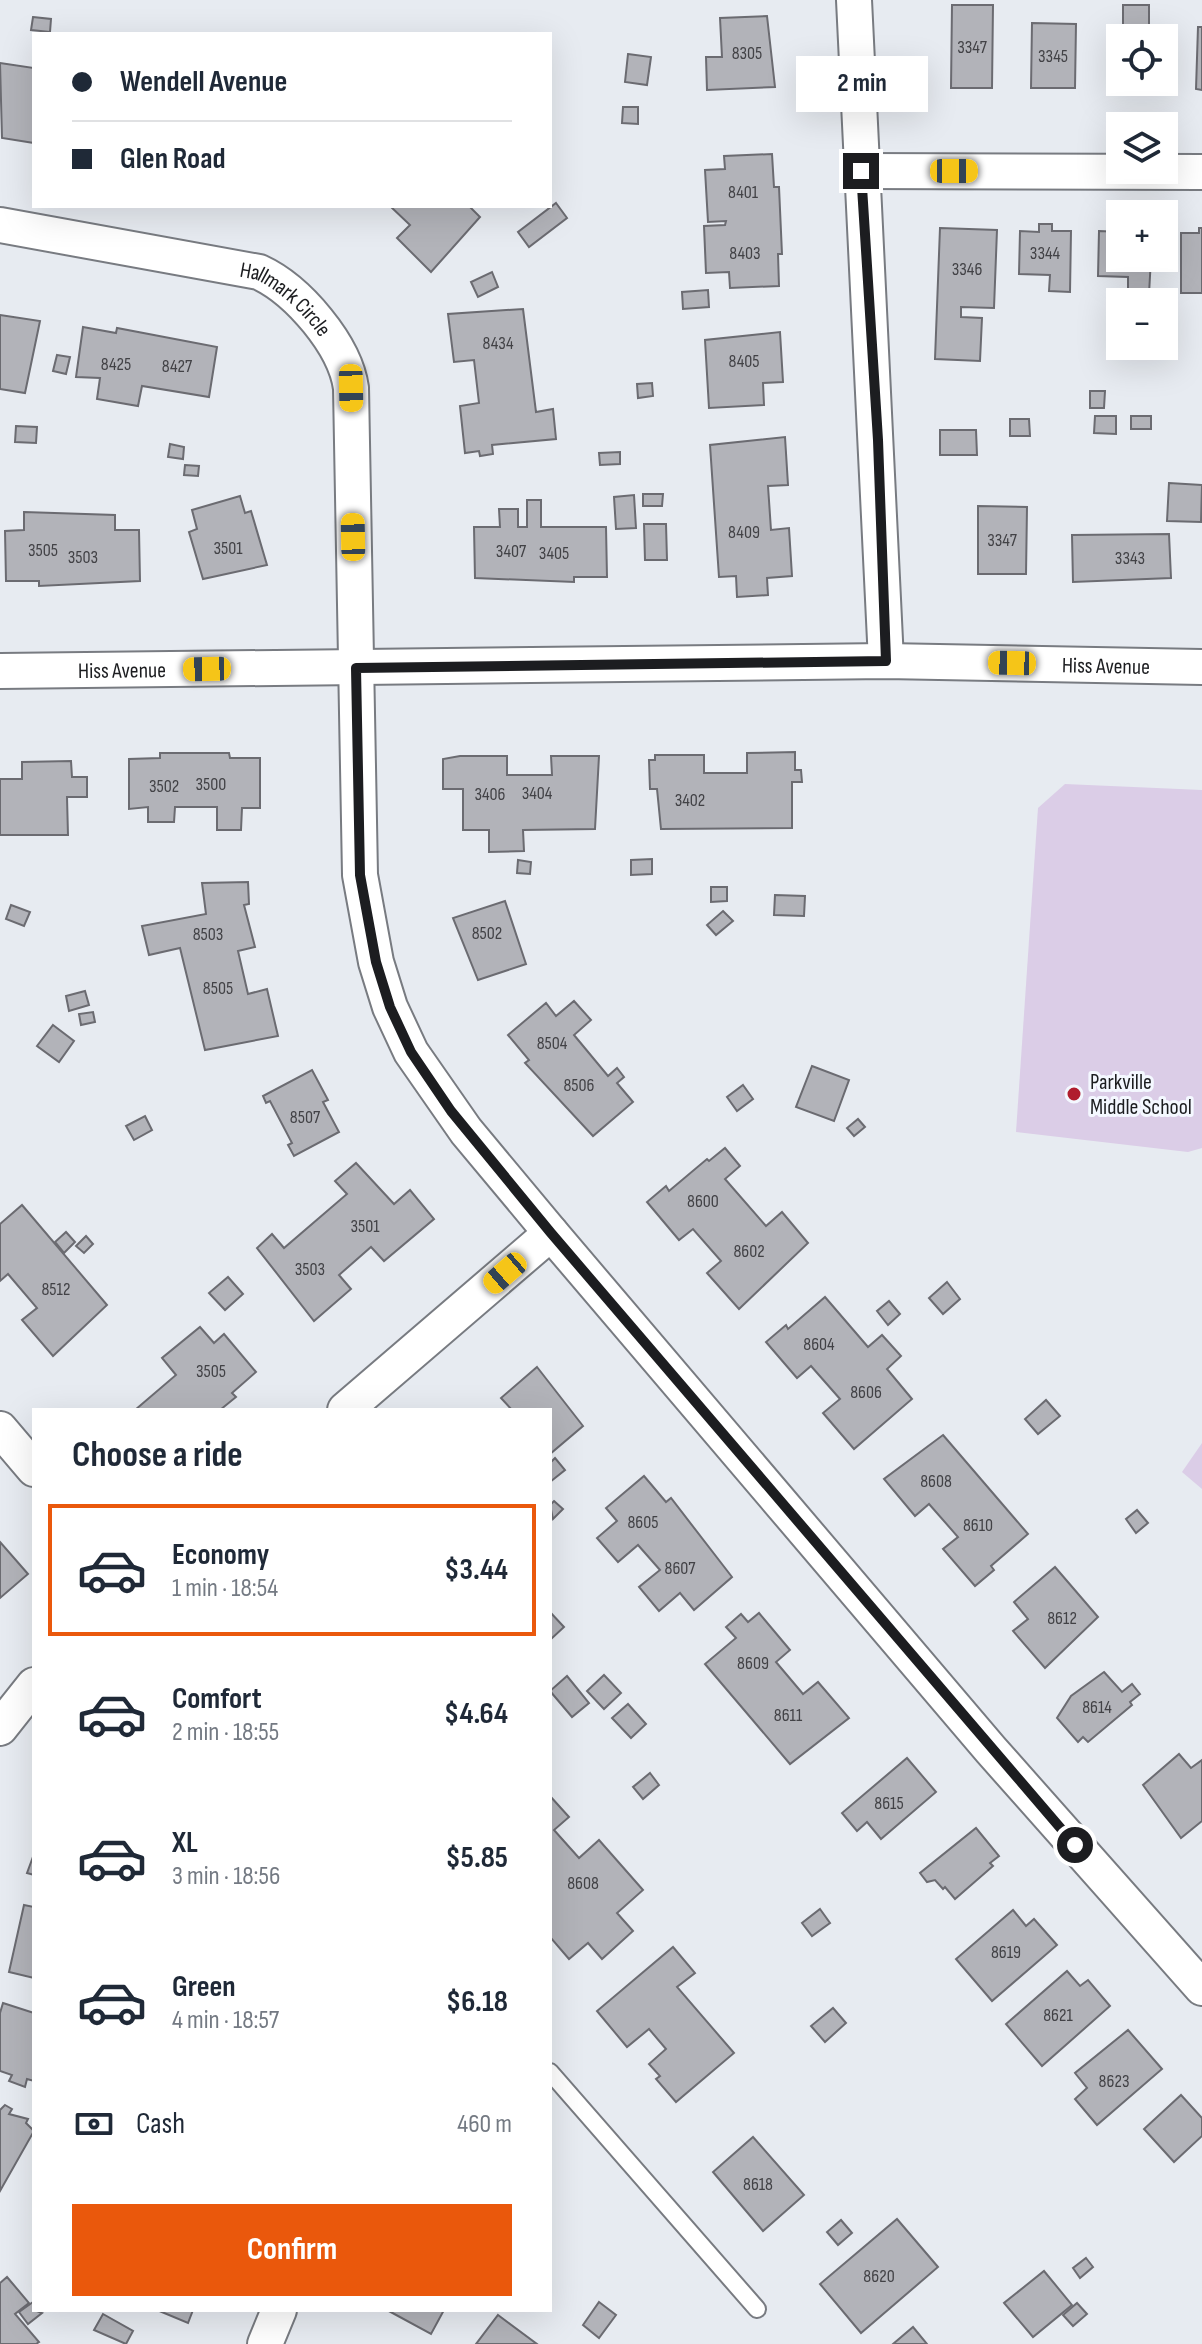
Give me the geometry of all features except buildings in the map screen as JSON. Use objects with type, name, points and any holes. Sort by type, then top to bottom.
[{"type":"street","points":[[854,0],[878,440],[886,661]]},
{"type":"street","points":[[861,171],[1202,172]]},
{"type":"street","name":"Hallmark Circle","points":[[0,225],[259,272],[293,293],[313,318],[348,371],[351,388],[360,875],[367,923],[390,1007],[436,1092],[551,1233],[981,1738],[1202,1988]]},
{"type":"street","name":"Hiss Avenue","points":[[0,671],[886,661],[1202,667]]},
{"type":"street","points":[[347,1408],[551,1233]]},
{"type":"street","points":[[0,1429],[32,1467]]},
{"type":"street","points":[[0,1728],[32,1688]]},
{"type":"lane","points":[[552,2074],[757,2309]]},
{"type":"shaded area","points":[[1065,784],[1202,790],[1202,1148],[1188,1152],[1016,1132],[1038,808]]},
{"type":"shaded area","points":[[1202,1443],[1202,1489],[1182,1472]]},
{"type":"place","name":"Parkville Middle School","points":[[1074,1094]]},
{"type":"route","points":[[861,171],[878,440],[886,661],[356,668],[360,875],[367,923],[390,1007],[411,1052],[436,1092],[569,1255],[1075,1845]]}]
